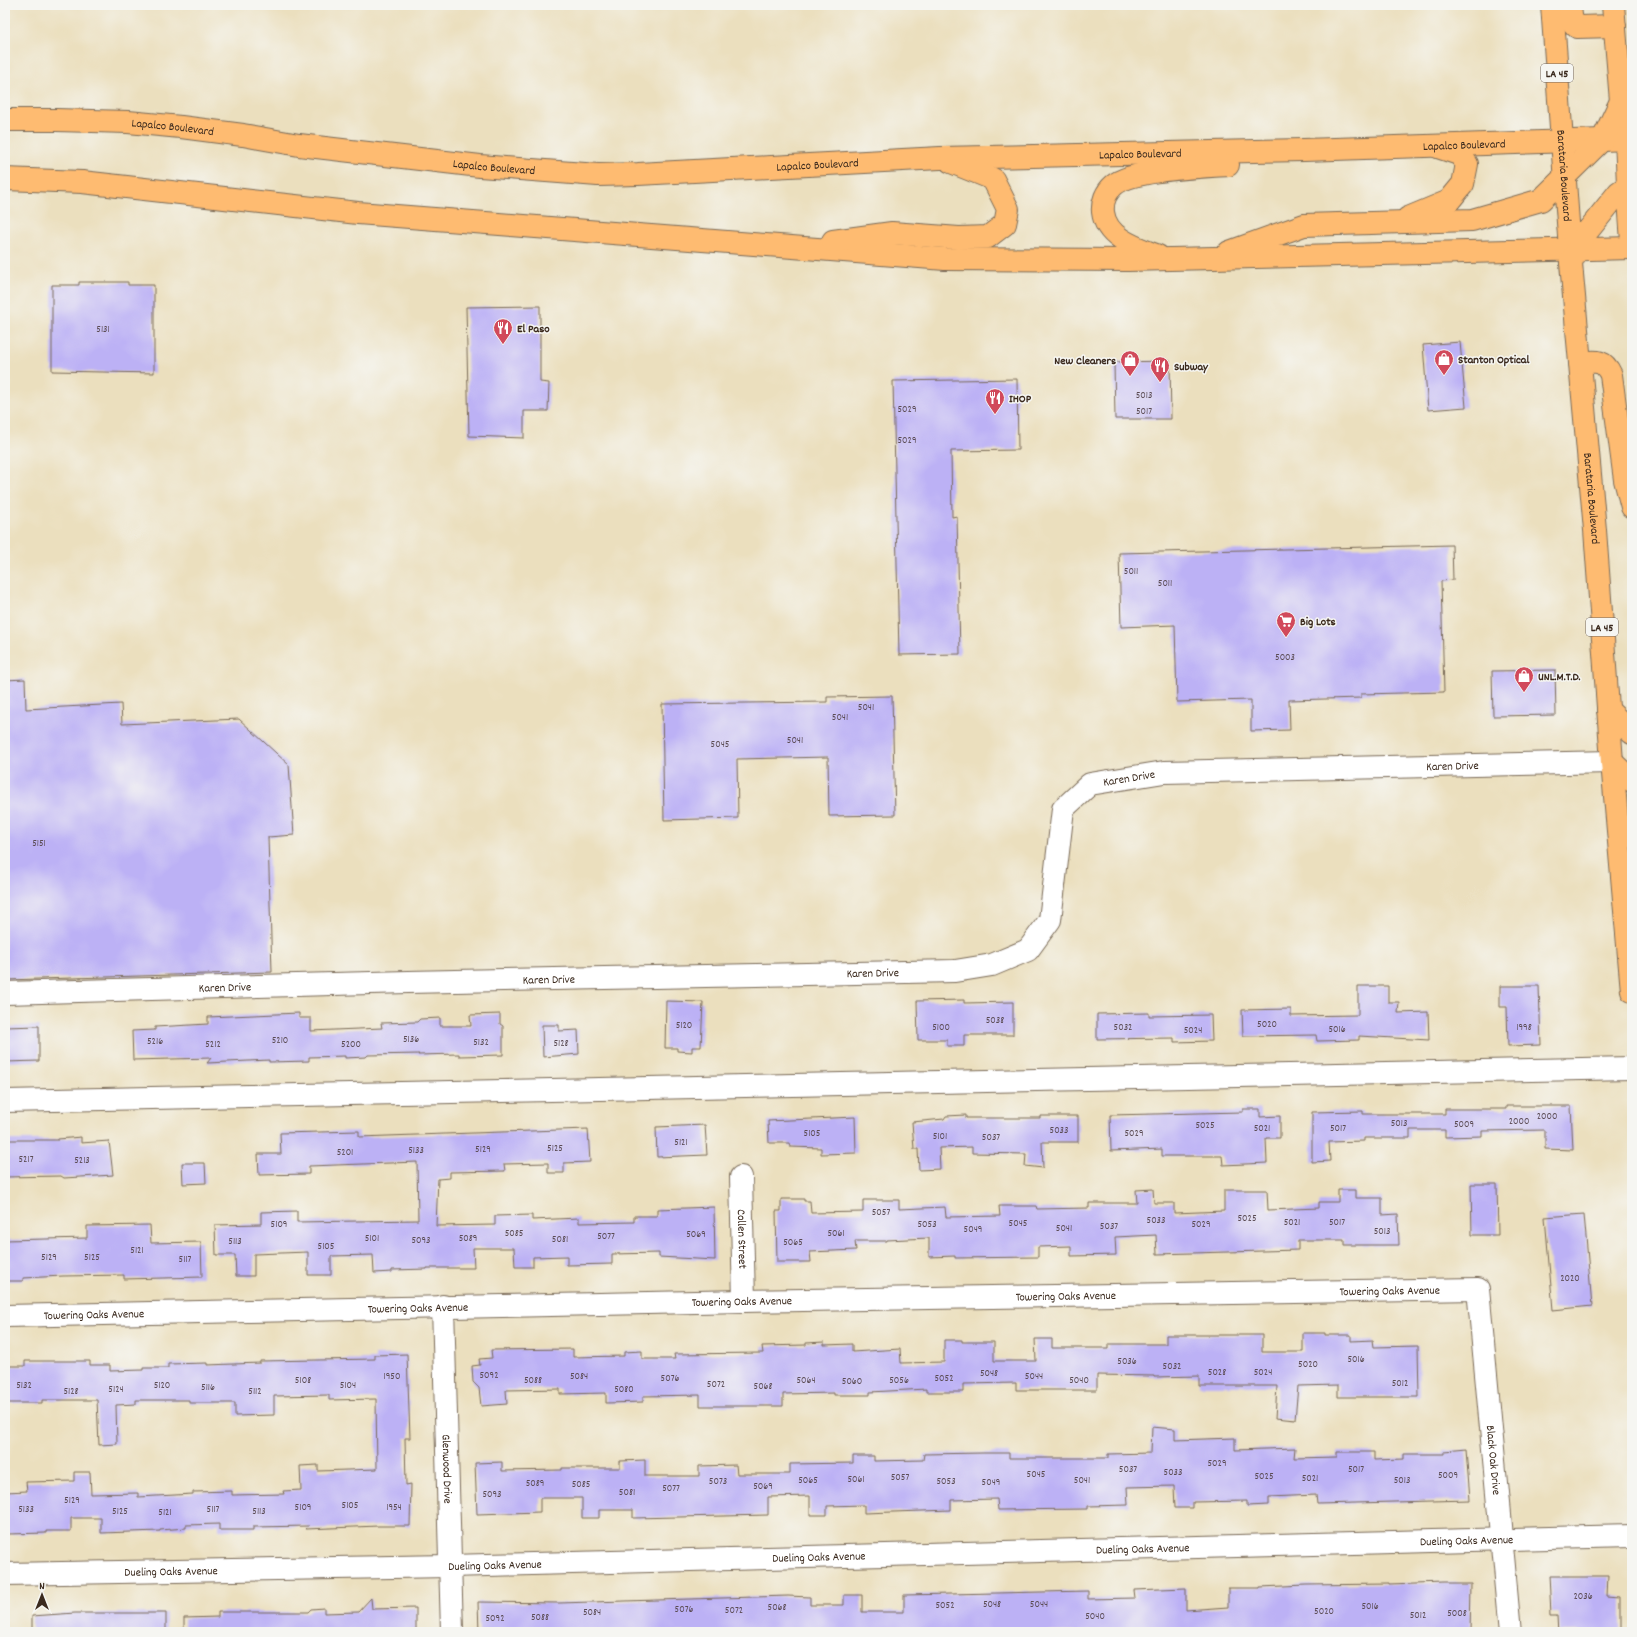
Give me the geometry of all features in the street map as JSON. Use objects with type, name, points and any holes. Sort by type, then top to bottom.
[{"type":"main road","name":"Barataria Boulevard","points":[[1552,5],[1561,141],[1573,255],[1580,362],[1612,762],[1632,991]]},
{"type":"main road","points":[[1570,5],[1571,16],[1574,25],[1577,27],[1614,15],[1621,101],[1629,139],[1632,242]]},
{"type":"main road","points":[[1617,49],[1632,75]]},
{"type":"main road","points":[[1211,258],[1304,225],[1394,224],[1472,220],[1504,212],[1541,200],[1603,139],[1621,101]]},
{"type":"main road","name":"Lapalco Boulevard","points":[[5,120],[121,122],[181,127],[243,135],[299,145],[480,166],[598,175],[872,163],[940,158],[1304,150],[1629,139]]},
{"type":"main road","points":[[1394,224],[1449,201],[1462,184],[1467,164],[1459,154],[1435,146]]},
{"type":"main road","points":[[1167,259],[1120,239],[1109,226],[1103,213],[1104,198],[1114,185],[1132,177],[1162,171],[1230,165],[1304,150]]},
{"type":"main road","points":[[790,248],[892,233],[959,238],[988,236],[1006,224],[1008,209],[993,179],[940,158]]},
{"type":"main road","points":[[5,179],[82,182],[358,213],[945,259],[1167,259],[1573,255],[1632,248]]},
{"type":"main road","points":[[1573,255],[1586,232],[1619,192],[1630,184]]},
{"type":"main road","points":[[1580,362],[1598,361],[1608,367],[1611,375],[1625,480],[1632,507]]},
{"type":"main road","points":[[1608,710],[1632,733]]},
{"type":"main road","points":[[1612,762],[1632,781]]},
{"type":"street","name":"Karen Drive","points":[[5,993],[408,982],[955,971],[992,965],[1028,950],[1050,920],[1063,809],[1090,784],[1164,772],[1612,762]]},
{"type":"street","points":[[5,1101],[1632,1068]]},
{"type":"street","name":"Collen Street","points":[[741,1178],[744,1300]]},
{"type":"street","name":"Towering Oaks Avenue","points":[[5,1316],[744,1300],[1478,1289]]},
{"type":"street","name":"Black Oak Drive","points":[[1478,1289],[1510,1632]]},
{"type":"street","name":"Glenwood Drive","points":[[443,1306],[452,1632]]},
{"type":"street","name":"Dueling Oaks Avenue","points":[[5,1574],[450,1566],[1632,1536]]},
{"type":"building","points":[[79,282],[128,282],[128,285],[154,285],[154,373],[52,371],[52,285],[79,285]]},
{"type":"building","name":"El Paso","points":[[540,306],[540,382],[549,383],[548,411],[524,411],[524,438],[469,436],[466,307]]},
{"type":"building","name":"Stanton Optical","points":[[1460,342],[1466,407],[1428,410],[1423,345]]},
{"type":"building","points":[[1170,361],[1171,419],[1115,419],[1114,362]]},
{"type":"building","points":[[1017,379],[1018,450],[951,451],[952,517],[957,516],[960,654],[899,655],[893,381]]},
{"type":"building","points":[[1452,545],[1453,580],[1441,581],[1444,692],[1361,694],[1361,698],[1289,700],[1290,730],[1251,731],[1251,700],[1177,702],[1175,625],[1121,627],[1119,553]]},
{"type":"building","name":"UNL.M.T.D.","points":[[1555,670],[1556,715],[1493,716],[1492,671]]},
{"type":"building","points":[[25,679],[26,709],[121,704],[122,724],[239,719],[289,765],[294,835],[268,837],[272,972],[5,980],[5,680]]},
{"type":"building","points":[[892,696],[895,815],[829,816],[828,757],[737,759],[738,818],[664,820],[662,704],[827,702],[827,697]]},
{"type":"building","points":[[1358,986],[1388,986],[1388,1002],[1399,1002],[1398,1013],[1428,1012],[1429,1040],[1359,1036],[1359,1040],[1317,1041],[1316,1035],[1243,1036],[1242,1010],[1291,1009],[1291,1016],[1358,1015]]},
{"type":"building","points":[[1500,986],[1539,986],[1541,1045],[1508,1046],[1507,1007],[1500,1007]]},
{"type":"building","points":[[964,1000],[964,1003],[1013,1002],[1013,1035],[964,1035],[964,1046],[947,1046],[947,1040],[918,1040],[917,1001]]},
{"type":"building","points":[[666,1001],[703,1002],[701,1047],[692,1047],[692,1052],[677,1051],[677,1048],[665,1048]]},
{"type":"building","points":[[299,1013],[299,1018],[311,1018],[311,1031],[382,1028],[381,1023],[417,1022],[420,1019],[440,1018],[440,1026],[471,1026],[470,1015],[500,1014],[500,1024],[503,1026],[503,1055],[368,1055],[366,1057],[345,1058],[345,1056],[309,1057],[309,1061],[269,1062],[269,1060],[207,1063],[211,1058],[133,1060],[132,1031],[155,1030],[155,1027],[208,1024],[208,1017]]},
{"type":"building","points":[[1149,1013],[1149,1016],[1211,1015],[1212,1041],[1174,1042],[1174,1038],[1097,1039],[1097,1014]]},
{"type":"building","points":[[542,1025],[559,1025],[559,1031],[578,1030],[579,1054],[543,1057]]},
{"type":"building","points":[[39,1026],[39,1061],[5,1062],[5,1027]]},
{"type":"building","points":[[1506,1106],[1571,1106],[1573,1150],[1545,1149],[1545,1130],[1482,1131],[1482,1136],[1445,1137],[1445,1130],[1410,1130],[1410,1138],[1364,1138],[1364,1141],[1329,1142],[1330,1161],[1312,1162],[1312,1112],[1363,1111],[1363,1114],[1445,1114],[1445,1109],[1506,1109]]},
{"type":"building","points":[[1243,1109],[1260,1109],[1260,1117],[1280,1116],[1280,1138],[1266,1138],[1267,1163],[1223,1165],[1222,1156],[1162,1156],[1162,1149],[1111,1151],[1110,1115],[1243,1112]]},
{"type":"building","points":[[966,1115],[966,1118],[1040,1118],[1040,1116],[1078,1116],[1078,1142],[1042,1142],[1043,1168],[1025,1166],[1026,1154],[972,1153],[972,1147],[939,1148],[940,1169],[919,1170],[918,1149],[914,1149],[912,1122],[944,1119],[946,1116]]},
{"type":"building","points":[[855,1117],[856,1153],[821,1154],[821,1148],[790,1147],[789,1143],[769,1143],[768,1121]]},
{"type":"building","points":[[705,1125],[707,1155],[657,1157],[656,1127]]},
{"type":"building","points":[[588,1129],[590,1162],[564,1163],[564,1173],[548,1173],[548,1163],[504,1164],[505,1171],[450,1172],[450,1178],[438,1179],[436,1226],[495,1225],[495,1216],[532,1215],[532,1220],[579,1218],[579,1223],[634,1222],[634,1216],[657,1216],[657,1209],[714,1207],[715,1260],[659,1257],[659,1253],[612,1254],[612,1264],[567,1265],[567,1256],[533,1257],[533,1267],[515,1267],[514,1248],[473,1248],[474,1268],[427,1268],[392,1270],[392,1272],[374,1273],[373,1255],[331,1256],[331,1275],[308,1275],[308,1252],[254,1254],[254,1276],[236,1276],[235,1255],[216,1255],[215,1225],[261,1224],[261,1212],[297,1211],[297,1222],[418,1220],[417,1162],[309,1166],[309,1174],[259,1175],[258,1154],[281,1154],[280,1133],[359,1131],[359,1137]]},
{"type":"building","points":[[81,1137],[81,1143],[109,1141],[113,1175],[64,1178],[61,1176],[5,1177],[5,1140],[58,1140]]},
{"type":"building","points":[[182,1163],[205,1163],[206,1183],[183,1184]]},
{"type":"building","points":[[1471,1184],[1497,1184],[1498,1235],[1472,1235]]},
{"type":"building","points":[[1153,1189],[1154,1203],[1174,1203],[1174,1213],[1224,1211],[1224,1190],[1267,1190],[1268,1210],[1319,1208],[1319,1202],[1338,1202],[1338,1190],[1355,1190],[1355,1198],[1382,1198],[1382,1215],[1398,1214],[1399,1245],[1344,1245],[1344,1240],[1298,1240],[1298,1250],[1157,1254],[1156,1235],[1115,1237],[1116,1255],[1071,1256],[1071,1246],[1038,1247],[1038,1257],[955,1258],[955,1256],[929,1257],[929,1238],[887,1241],[855,1241],[856,1250],[810,1252],[811,1262],[777,1262],[776,1211],[781,1211],[781,1199],[804,1199],[804,1201],[810,1201],[811,1213],[863,1212],[863,1200],[899,1200],[899,1209],[945,1207],[946,1217],[1000,1216],[999,1206],[1036,1206],[1037,1209],[1089,1208],[1089,1203],[1137,1203],[1136,1190]]},
{"type":"building","points":[[1584,1214],[1592,1306],[1553,1310],[1545,1217]]},
{"type":"building","points":[[150,1225],[151,1243],[201,1242],[202,1277],[124,1279],[124,1275],[63,1276],[23,1278],[23,1281],[5,1281],[5,1240],[87,1238],[87,1226]]},
{"type":"building","points":[[1303,1333],[1351,1335],[1351,1341],[1373,1340],[1374,1347],[1418,1346],[1419,1397],[1338,1397],[1338,1385],[1298,1386],[1295,1420],[1275,1418],[1277,1386],[1199,1386],[1199,1376],[1154,1377],[1097,1375],[1097,1390],[1016,1390],[1016,1383],[963,1384],[963,1392],[926,1392],[926,1389],[870,1392],[870,1395],[834,1395],[834,1393],[783,1394],[783,1406],[700,1406],[700,1395],[643,1396],[643,1402],[606,1403],[606,1393],[560,1394],[560,1389],[506,1390],[507,1404],[481,1406],[479,1388],[473,1382],[472,1366],[480,1365],[479,1359],[492,1358],[491,1350],[573,1349],[573,1357],[624,1356],[624,1352],[642,1351],[642,1359],[675,1359],[674,1354],[763,1353],[762,1346],[806,1345],[806,1343],[824,1342],[824,1345],[852,1344],[852,1352],[900,1349],[901,1363],[944,1362],[944,1340],[962,1340],[962,1342],[994,1342],[994,1361],[1036,1361],[1035,1339],[1052,1339],[1052,1348],[1108,1348],[1108,1344],[1166,1344],[1166,1335],[1262,1335],[1262,1352],[1303,1352]]},
{"type":"building","points":[[407,1354],[410,1438],[405,1438],[406,1485],[411,1484],[410,1526],[306,1529],[309,1526],[253,1527],[253,1530],[219,1530],[219,1524],[186,1525],[186,1528],[160,1531],[101,1533],[101,1518],[71,1518],[71,1531],[8,1534],[6,1492],[27,1491],[26,1482],[74,1481],[74,1472],[90,1472],[91,1494],[138,1493],[138,1497],[193,1494],[193,1492],[232,1491],[232,1495],[284,1494],[283,1491],[301,1490],[300,1466],[318,1465],[318,1471],[377,1469],[376,1399],[329,1400],[329,1395],[274,1396],[274,1415],[235,1416],[235,1403],[189,1403],[189,1400],[136,1400],[136,1404],[116,1405],[117,1444],[99,1445],[97,1400],[42,1400],[42,1403],[5,1403],[5,1366],[25,1366],[25,1361],[90,1361],[90,1365],[110,1365],[110,1371],[143,1370],[143,1368],[168,1368],[168,1364],[207,1363],[207,1365],[260,1363],[260,1361],[375,1359],[375,1355]]},
{"type":"building","points":[[1152,1427],[1175,1429],[1175,1440],[1235,1438],[1235,1450],[1295,1448],[1294,1458],[1337,1457],[1337,1452],[1374,1452],[1374,1460],[1404,1459],[1404,1454],[1444,1454],[1444,1451],[1466,1449],[1470,1500],[1317,1504],[1316,1495],[1269,1497],[1269,1505],[1247,1506],[1247,1501],[1193,1502],[1193,1508],[1175,1508],[1174,1486],[1127,1487],[1128,1505],[1088,1506],[1088,1509],[998,1510],[997,1499],[951,1500],[951,1510],[864,1513],[864,1505],[827,1506],[827,1515],[810,1515],[810,1496],[768,1497],[768,1515],[633,1518],[633,1510],[599,1510],[599,1518],[582,1518],[582,1498],[540,1498],[540,1512],[477,1514],[475,1463],[502,1462],[502,1471],[562,1470],[562,1468],[620,1468],[620,1461],[645,1460],[645,1476],[699,1476],[699,1466],[736,1465],[737,1474],[790,1474],[790,1464],[853,1463],[853,1456],[874,1456],[874,1461],[923,1460],[924,1454],[983,1453],[1009,1453],[1009,1458],[1108,1458],[1108,1454],[1151,1453]]},
{"type":"building","points":[[1550,1577],[1609,1577],[1608,1595],[1621,1596],[1621,1632],[1560,1632],[1559,1613],[1552,1613]]},
{"type":"building","points":[[1471,1583],[1470,1632],[1261,1632],[1261,1630],[1220,1630],[1220,1632],[479,1632],[478,1602],[559,1603],[788,1596],[810,1597],[810,1605],[844,1605],[844,1595],[862,1595],[862,1612],[904,1612],[904,1595],[1088,1591],[1088,1599],[1135,1598],[1134,1590],[1186,1588],[1186,1610],[1228,1607],[1228,1588]]},
{"type":"building","points":[[371,1598],[372,1609],[416,1608],[416,1632],[184,1632],[184,1618],[218,1617],[218,1612],[308,1612],[311,1609],[324,1608],[324,1613],[358,1612]]},
{"type":"building","points":[[75,1613],[166,1613],[166,1632],[32,1632],[32,1616]]},
{"type":"place","name":"El Paso","points":[[503,345]]},
{"type":"place","name":"Stanton Optical","points":[[1444,376]]},
{"type":"place","name":"New Cleaners","points":[[1130,377]]},
{"type":"place","name":"Subway","points":[[1160,383]]},
{"type":"place","name":"IHOP","points":[[995,415]]},
{"type":"place","name":"Big Lots","points":[[1286,638]]},
{"type":"place","name":"UNL.M.T.D.","points":[[1524,693]]}]
